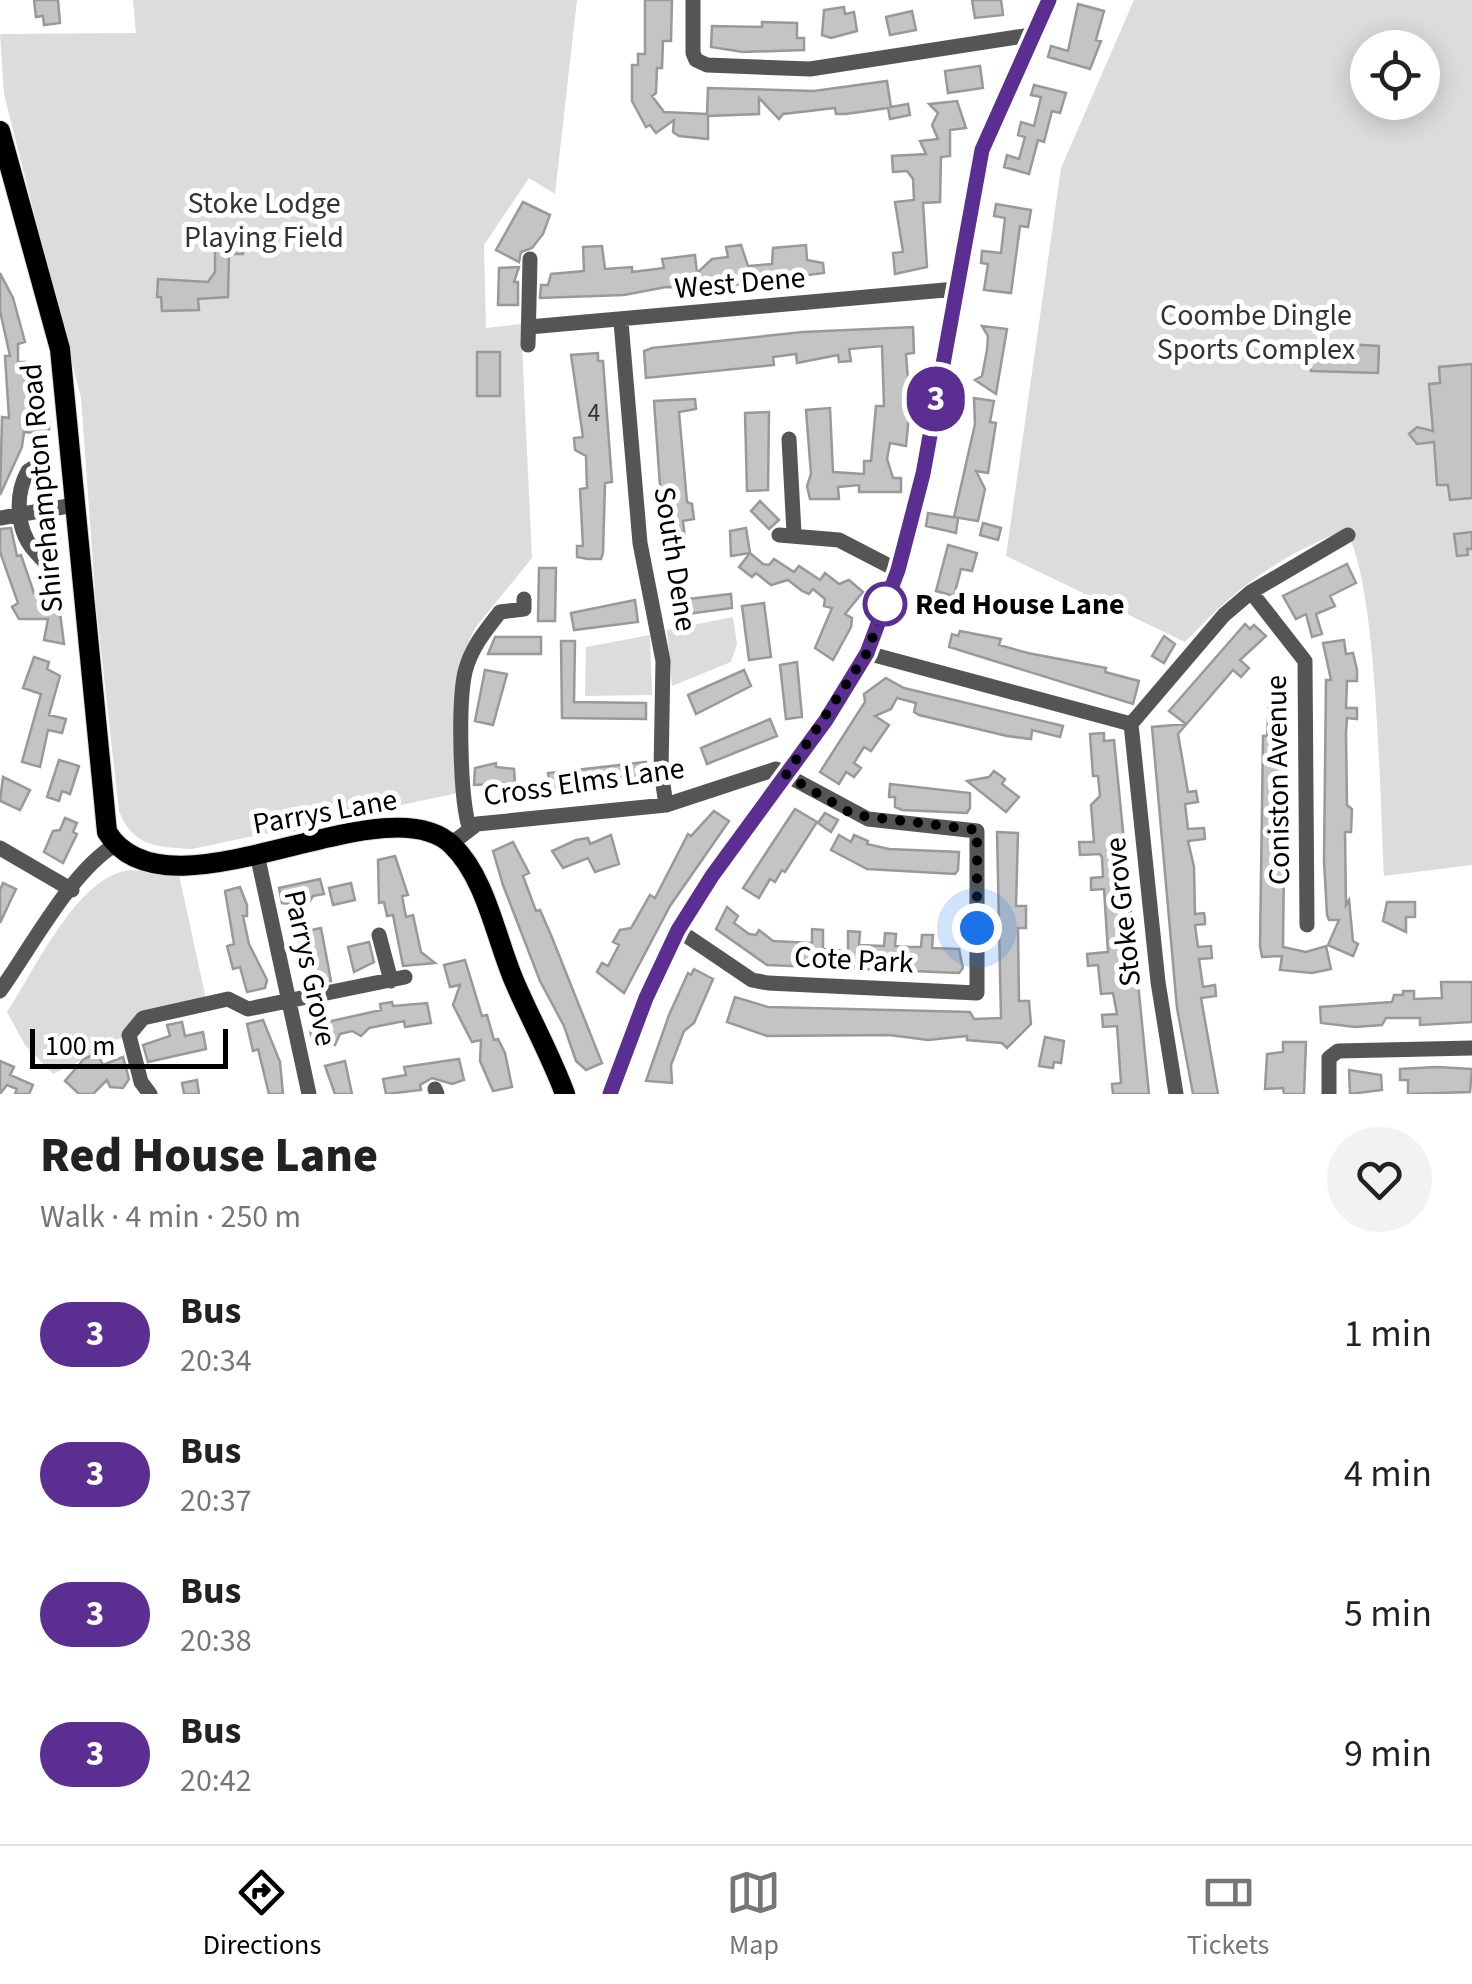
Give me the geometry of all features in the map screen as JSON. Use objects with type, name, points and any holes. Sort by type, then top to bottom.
[{"type":"main road","name":"Shirehampton Road","points":[[0,131],[60,349],[103,814],[115,845]]},
{"type":"main road","name":"Parrys Lane","points":[[115,845],[146,863],[166,866],[410,826],[450,844]]},
{"type":"main road","points":[[450,844],[474,876],[514,981],[566,1094]]},
{"type":"street","points":[[693,0],[693,53],[696,60],[706,65],[810,68],[1038,34]]},
{"type":"street","points":[[610,1094],[646,998],[678,930],[867,653],[898,570],[923,474],[982,150],[1038,34],[1049,0]]},
{"type":"street","points":[[528,345],[530,259]]},
{"type":"street","name":"West Dene","points":[[528,327],[622,322],[956,289]]},
{"type":"street","name":"South Dene","points":[[622,322],[640,542],[663,660],[661,771],[666,804]]},
{"type":"street","points":[[789,439],[798,458],[787,534],[839,540],[898,570]]},
{"type":"street","points":[[46,460],[28,471],[20,484],[21,514],[25,535],[52,568],[54,582]]},
{"type":"street","points":[[0,518],[74,505]]},
{"type":"street","points":[[867,653],[1131,724],[1193,650],[1251,592],[1348,535]]},
{"type":"street","name":"Coniston Avenue","points":[[1251,592],[1305,661],[1307,924]]},
{"type":"street","points":[[469,827],[463,776],[464,674],[476,642],[500,612],[524,609],[524,600]]},
{"type":"street","name":"Stoke Grove","points":[[1131,724],[1158,982],[1176,1094]]},
{"type":"street","name":"Cross Elms Lane","points":[[450,844],[469,827],[666,804],[776,768],[787,774]]},
{"type":"street","name":"Cote Park","points":[[678,930],[752,980],[977,993],[977,830],[854,815],[787,774]]},
{"type":"street","points":[[0,990],[102,852],[115,845]]},
{"type":"street","points":[[0,848],[72,890]]},
{"type":"street","name":"Parrys Grove","points":[[257,854],[308,1094]]},
{"type":"street","points":[[150,1094],[140,1082],[129,1035],[144,1018],[228,999],[248,1009],[398,979],[379,934]]},
{"type":"street","points":[[1330,1094],[1329,1058],[1338,1050],[1472,1048]]},
{"type":"green space","name":"Stoke Lodge Playing Field","points":[[133,0],[577,0],[555,194],[529,178],[484,245],[486,328],[521,324],[532,558],[475,628],[459,664],[458,793],[192,849],[148,843],[131,832],[119,811],[96,605],[81,398],[4,94],[0,34],[136,33]]},
{"type":"green space","name":"Coombe Dingle Sports Complex","points":[[1134,0],[1472,0],[1472,865],[1384,876],[1371,642],[1356,555],[1345,530],[1258,576],[1185,642],[1006,556],[1061,168]]},
{"type":"green space","points":[[733,617],[737,644],[731,662],[672,686],[667,630]]},
{"type":"green space","points":[[650,635],[652,695],[585,696],[586,647]]},
{"type":"green space","points":[[131,870],[179,875],[206,999],[135,1017],[122,1038],[104,1043],[97,1053],[53,1074],[25,1045],[7,1012],[76,906],[93,888]]},
{"type":"building","points":[[34,0],[58,0],[60,23],[44,25],[43,16],[36,17]]},
{"type":"building","points":[[645,0],[672,0],[671,41],[663,41],[662,68],[657,68],[656,93],[652,96],[664,112],[707,114],[708,88],[814,91],[887,81],[891,107],[908,104],[910,115],[890,119],[888,108],[836,114],[835,108],[783,114],[779,119],[759,98],[759,114],[708,116],[708,139],[679,136],[673,132],[674,120],[656,133],[650,125],[646,127],[632,101],[632,65],[638,65],[638,54],[645,54]]},
{"type":"building","points":[[972,0],[1001,0],[1003,15],[975,18]]},
{"type":"building","points":[[1078,4],[1104,11],[1096,40],[1101,41],[1090,69],[1048,57],[1051,46],[1068,51]]},
{"type":"building","points":[[844,7],[845,14],[854,12],[857,31],[831,38],[822,35],[824,10]]},
{"type":"building","points":[[912,11],[916,30],[890,35],[886,17]]},
{"type":"building","points":[[762,22],[797,23],[797,38],[804,38],[804,50],[743,52],[711,47],[712,26],[762,27]]},
{"type":"building","points":[[980,66],[983,88],[948,93],[945,71]]},
{"type":"building","points":[[1034,85],[1066,93],[1060,113],[1052,111],[1044,142],[1038,140],[1029,174],[1004,167],[1007,155],[1019,159],[1025,137],[1018,135],[1021,122],[1034,126],[1041,97],[1031,95]]},
{"type":"building","points":[[957,101],[966,128],[950,130],[950,156],[941,157],[940,202],[923,203],[927,267],[895,274],[893,253],[903,252],[895,202],[914,200],[913,179],[907,171],[893,172],[892,156],[926,154],[920,141],[938,139],[932,125],[938,113],[929,104]]},
{"type":"building","points":[[523,202],[550,215],[543,234],[532,248],[521,252],[519,262],[496,250]]},
{"type":"building","points":[[996,204],[1031,210],[1028,227],[1020,226],[1011,293],[984,290],[988,264],[981,263],[982,251],[1001,253],[1005,218],[994,216]]},
{"type":"building","points":[[215,237],[243,240],[243,254],[229,254],[228,297],[198,299],[199,310],[162,311],[161,297],[157,297],[158,279],[208,282],[215,272]]},
{"type":"building","points":[[741,245],[748,266],[772,264],[773,248],[806,245],[807,260],[823,263],[824,273],[703,289],[666,287],[624,295],[540,298],[541,285],[548,285],[551,274],[584,271],[583,247],[602,246],[605,269],[632,267],[632,272],[664,268],[662,259],[695,255],[697,273],[712,259],[728,257],[726,247]]},
{"type":"building","points":[[519,267],[514,282],[518,282],[518,305],[498,305],[499,268]]},
{"type":"building","points":[[0,273],[13,298],[25,342],[18,344],[18,362],[25,362],[25,382],[32,382],[30,419],[50,422],[48,435],[24,432],[22,447],[0,495],[2,417],[9,418],[5,356],[10,356],[0,311]]},
{"type":"building","points":[[982,326],[1007,329],[996,394],[975,380],[982,376],[987,350],[988,336]]},
{"type":"building","points":[[913,327],[914,353],[906,354],[910,404],[906,446],[890,443],[887,459],[893,478],[901,478],[901,492],[859,492],[859,485],[838,487],[839,499],[810,499],[807,486],[811,474],[806,410],[830,408],[833,472],[864,474],[864,461],[871,461],[876,406],[884,406],[882,346],[849,349],[851,361],[839,362],[838,355],[797,363],[796,354],[773,357],[774,365],[646,378],[644,351],[652,348],[803,332]]},
{"type":"building","points":[[1311,342],[1379,346],[1378,373],[1311,371]]},
{"type":"building","points":[[477,352],[500,352],[500,396],[477,396]]},
{"type":"building","points":[[598,353],[598,361],[603,361],[612,482],[605,483],[603,553],[601,559],[588,559],[577,557],[577,546],[583,546],[580,489],[587,488],[586,456],[575,450],[574,438],[583,437],[571,355]]},
{"type":"building","points":[[1472,364],[1472,498],[1450,500],[1448,485],[1437,485],[1434,442],[1417,444],[1409,434],[1417,427],[1433,431],[1429,384],[1440,383],[1439,367]]},
{"type":"building","points":[[974,398],[994,401],[990,422],[996,423],[988,473],[976,471],[985,489],[978,521],[954,517],[975,424]]},
{"type":"building","points":[[695,399],[696,409],[679,412],[687,502],[692,504],[694,519],[683,521],[685,540],[664,542],[654,401]]},
{"type":"building","points":[[769,412],[768,490],[747,491],[745,413]]},
{"type":"building","points":[[49,482],[51,498],[39,500],[36,484]]},
{"type":"building","points":[[760,501],[779,520],[769,529],[751,511]]},
{"type":"building","points":[[928,513],[958,518],[956,533],[926,526]]},
{"type":"building","points":[[57,521],[59,538],[45,540],[42,523]]},
{"type":"building","points":[[983,523],[1001,528],[998,540],[980,535]]},
{"type":"building","points":[[11,528],[17,556],[21,555],[34,593],[40,593],[41,606],[59,605],[64,644],[44,640],[48,619],[19,619],[12,607],[18,603],[0,552],[0,529]]},
{"type":"building","points":[[746,528],[750,553],[731,556],[730,531]]},
{"type":"building","points":[[1472,532],[1472,549],[1467,549],[1468,555],[1457,556],[1454,534]]},
{"type":"building","points":[[948,545],[977,553],[972,571],[961,569],[954,596],[936,591]]},
{"type":"building","points":[[750,553],[763,564],[769,565],[774,559],[794,572],[799,566],[820,580],[825,573],[839,584],[849,580],[863,592],[845,614],[852,618],[851,627],[833,660],[815,648],[832,608],[824,606],[825,599],[813,589],[809,594],[788,580],[771,585],[756,573],[752,577],[739,567]]},
{"type":"building","points":[[1347,564],[1356,583],[1330,596],[1335,606],[1316,614],[1322,634],[1312,637],[1306,614],[1296,619],[1283,596]]},
{"type":"building","points":[[539,568],[556,568],[555,621],[538,621]]},
{"type":"building","points":[[731,594],[732,608],[672,616],[670,601]]},
{"type":"building","points":[[635,600],[638,622],[574,630],[571,613]]},
{"type":"building","points":[[764,603],[771,657],[749,660],[742,606]]},
{"type":"building","points":[[1245,624],[1250,629],[1254,625],[1266,636],[1240,660],[1249,668],[1241,677],[1233,670],[1178,734],[1188,792],[1196,791],[1198,802],[1185,804],[1188,829],[1204,828],[1205,839],[1188,841],[1194,867],[1195,914],[1204,913],[1205,919],[1205,924],[1195,925],[1198,947],[1211,946],[1212,958],[1199,959],[1203,987],[1215,985],[1216,996],[1201,998],[1218,1094],[1193,1094],[1177,1008],[1152,727],[1186,724],[1169,711]]},
{"type":"building","points":[[960,631],[1001,639],[999,645],[1028,653],[1106,668],[1105,672],[1139,681],[1133,704],[949,647],[952,634],[958,636]]},
{"type":"building","points":[[1164,636],[1175,644],[1164,663],[1152,656]]},
{"type":"building","points":[[495,637],[541,637],[541,654],[488,654]]},
{"type":"building","points":[[1344,640],[1346,654],[1353,653],[1357,670],[1357,681],[1347,681],[1346,708],[1357,708],[1357,719],[1347,718],[1346,733],[1347,805],[1352,809],[1351,832],[1345,832],[1346,905],[1349,900],[1353,941],[1358,944],[1353,956],[1328,945],[1339,920],[1329,920],[1327,915],[1324,861],[1326,680],[1331,680],[1323,643]]},
{"type":"building","points":[[561,641],[575,641],[574,702],[646,703],[646,719],[562,718]]},
{"type":"building","points":[[34,657],[49,662],[47,669],[60,676],[49,715],[66,719],[62,733],[48,730],[40,767],[22,762],[41,694],[23,688]]},
{"type":"building","points":[[797,662],[802,717],[786,719],[780,665]]},
{"type":"building","points":[[485,670],[507,674],[493,725],[475,721]]},
{"type":"building","points":[[744,670],[751,686],[696,714],[688,695]]},
{"type":"building","points":[[886,678],[904,688],[1063,726],[1060,737],[1032,730],[1031,739],[1007,736],[919,715],[914,712],[916,703],[897,698],[891,709],[875,716],[889,725],[871,751],[864,747],[854,763],[861,768],[854,777],[846,772],[839,784],[820,772],[865,702],[864,694]]},
{"type":"building","points":[[1270,684],[1286,685],[1283,947],[1306,952],[1326,946],[1331,969],[1312,973],[1280,970],[1282,956],[1262,957],[1260,946],[1263,736],[1267,736]]},
{"type":"building","points":[[770,719],[777,736],[707,764],[701,748]]},
{"type":"building","points":[[1104,733],[1104,741],[1114,740],[1149,1094],[1113,1094],[1112,1084],[1121,1083],[1117,1026],[1103,1027],[1102,1015],[1117,1014],[1113,993],[1101,994],[1098,965],[1088,966],[1087,954],[1108,952],[1104,889],[1091,890],[1091,878],[1103,877],[1102,858],[1100,854],[1080,855],[1079,842],[1094,842],[1091,805],[1100,796],[1098,776],[1093,776],[1090,734]]},
{"type":"building","points":[[59,760],[79,766],[70,794],[62,791],[59,801],[47,797]]},
{"type":"building","points":[[646,762],[648,780],[550,790],[548,773]]},
{"type":"building","points":[[496,763],[496,767],[514,769],[515,783],[474,785],[475,768]]},
{"type":"building","points":[[994,771],[1005,779],[1002,784],[1019,797],[1006,812],[967,781],[989,777]]},
{"type":"building","points":[[3,777],[30,790],[20,810],[0,801]]},
{"type":"building","points":[[890,784],[970,793],[970,808],[967,813],[902,810],[895,807],[895,797],[889,797]]},
{"type":"building","points":[[795,809],[817,822],[785,872],[782,870],[775,882],[770,879],[759,898],[743,888]]},
{"type":"building","points":[[714,811],[729,821],[670,906],[624,993],[597,972],[602,963],[608,966],[619,945],[613,942],[620,930],[631,928],[650,895],[655,898],[688,834],[691,836]]},
{"type":"building","points":[[312,813],[315,825],[290,831],[287,818]]},
{"type":"building","points":[[825,813],[838,820],[831,832],[818,823]]},
{"type":"building","points":[[65,818],[77,823],[73,832],[77,834],[63,863],[44,852],[53,831],[60,830]]},
{"type":"building","points":[[997,832],[1018,833],[1016,906],[1026,906],[1026,928],[1018,928],[1019,1001],[1029,1001],[1031,1024],[1007,1048],[1002,1043],[967,1040],[967,1036],[928,1040],[889,1035],[767,1036],[727,1022],[735,997],[768,1007],[970,1012],[974,1019],[1001,1018]]},
{"type":"building","points":[[611,835],[619,864],[595,872],[588,858],[563,868],[552,851],[576,840],[588,838],[590,844]]},
{"type":"building","points":[[839,835],[851,842],[854,835],[868,841],[867,844],[889,849],[959,852],[958,870],[955,874],[867,869],[831,850]]},
{"type":"building","points":[[513,842],[529,873],[523,876],[536,911],[540,910],[551,935],[602,1063],[586,1070],[576,1061],[564,1026],[540,981],[503,885],[493,851]]},
{"type":"building","points":[[395,856],[408,895],[402,896],[406,917],[413,915],[421,952],[435,963],[403,966],[393,915],[387,916],[384,902],[379,903],[378,860]]},
{"type":"building","points":[[320,879],[324,894],[313,896],[307,906],[282,903],[279,888]]},
{"type":"building","points":[[3,883],[16,889],[0,923],[0,890]]},
{"type":"building","points":[[351,883],[355,900],[333,905],[329,888]]},
{"type":"building","points":[[240,887],[247,905],[247,916],[243,916],[249,944],[267,980],[265,988],[247,992],[240,967],[233,969],[227,946],[234,944],[225,891]]},
{"type":"building","points":[[1387,902],[1415,902],[1415,917],[1406,917],[1406,932],[1383,921]]},
{"type":"building","points":[[727,907],[738,916],[734,923],[749,934],[756,935],[759,930],[773,941],[812,943],[812,929],[823,930],[823,949],[848,951],[848,931],[860,932],[859,945],[884,946],[885,933],[896,934],[895,946],[921,947],[922,935],[933,935],[932,948],[959,949],[963,968],[959,973],[767,965],[716,929]]},
{"type":"building","points":[[321,928],[331,981],[314,984],[311,973],[306,974],[297,933]]},
{"type":"building","points":[[369,942],[374,962],[354,972],[348,947]]},
{"type":"building","points":[[465,960],[482,1016],[487,1015],[494,1040],[498,1039],[505,1053],[512,1087],[493,1091],[480,1061],[481,1040],[472,1042],[453,1005],[460,985],[450,987],[444,965]]},
{"type":"building","points":[[694,969],[713,979],[694,1023],[684,1031],[671,1065],[672,1083],[646,1081],[669,1015],[688,973],[691,975]]},
{"type":"building","points":[[1441,982],[1472,982],[1472,1022],[1420,1025],[1420,1018],[1386,1018],[1382,1025],[1321,1023],[1320,1007],[1392,1002],[1394,995],[1403,995],[1403,991],[1414,991],[1414,999],[1442,998]]},
{"type":"building","points":[[392,1002],[393,1006],[427,1003],[431,1023],[405,1027],[404,1021],[369,1028],[361,1036],[352,1031],[340,1034],[335,1045],[323,1040],[313,1043],[309,1026],[381,1010],[380,1004]]},
{"type":"building","points":[[263,1020],[280,1062],[283,1094],[269,1094],[258,1049],[253,1051],[247,1024]]},
{"type":"building","points":[[182,1022],[185,1036],[203,1032],[206,1049],[148,1062],[143,1045],[170,1036],[167,1025]]},
{"type":"building","points":[[1045,1037],[1064,1041],[1061,1063],[1054,1062],[1053,1068],[1039,1066]]},
{"type":"building","points":[[1283,1042],[1306,1042],[1304,1094],[1284,1094],[1283,1088],[1265,1089],[1267,1054],[1283,1052]]},
{"type":"building","points":[[97,1053],[103,1065],[123,1057],[129,1079],[123,1088],[110,1087],[107,1080],[93,1094],[79,1094],[65,1081],[84,1059]]},
{"type":"building","points":[[459,1059],[464,1080],[452,1084],[432,1078],[420,1085],[421,1090],[386,1094],[383,1079],[406,1075],[404,1067]]},
{"type":"building","points":[[0,1061],[14,1067],[10,1075],[33,1085],[29,1094],[15,1094],[17,1089],[7,1085],[0,1094]]},
{"type":"building","points":[[345,1061],[352,1094],[335,1094],[325,1066]]},
{"type":"building","points":[[1400,1069],[1472,1069],[1470,1092],[1408,1094],[1408,1080],[1400,1080]]},
{"type":"building","points":[[1349,1070],[1381,1075],[1382,1090],[1350,1094]]},
{"type":"building","points":[[197,1080],[199,1094],[184,1094],[182,1083]]},
{"type":"bus line","name":"3","points":[[610,1094],[646,998],[678,930],[712,876],[826,720],[867,653],[898,570],[923,474],[982,150],[1038,34],[1049,0]]},
{"type":"place","name":"Red House Lane","points":[[885,604]]},
{"type":"route","points":[[885,604],[867,653],[786,775],[854,815],[977,830],[977,928]]}]
